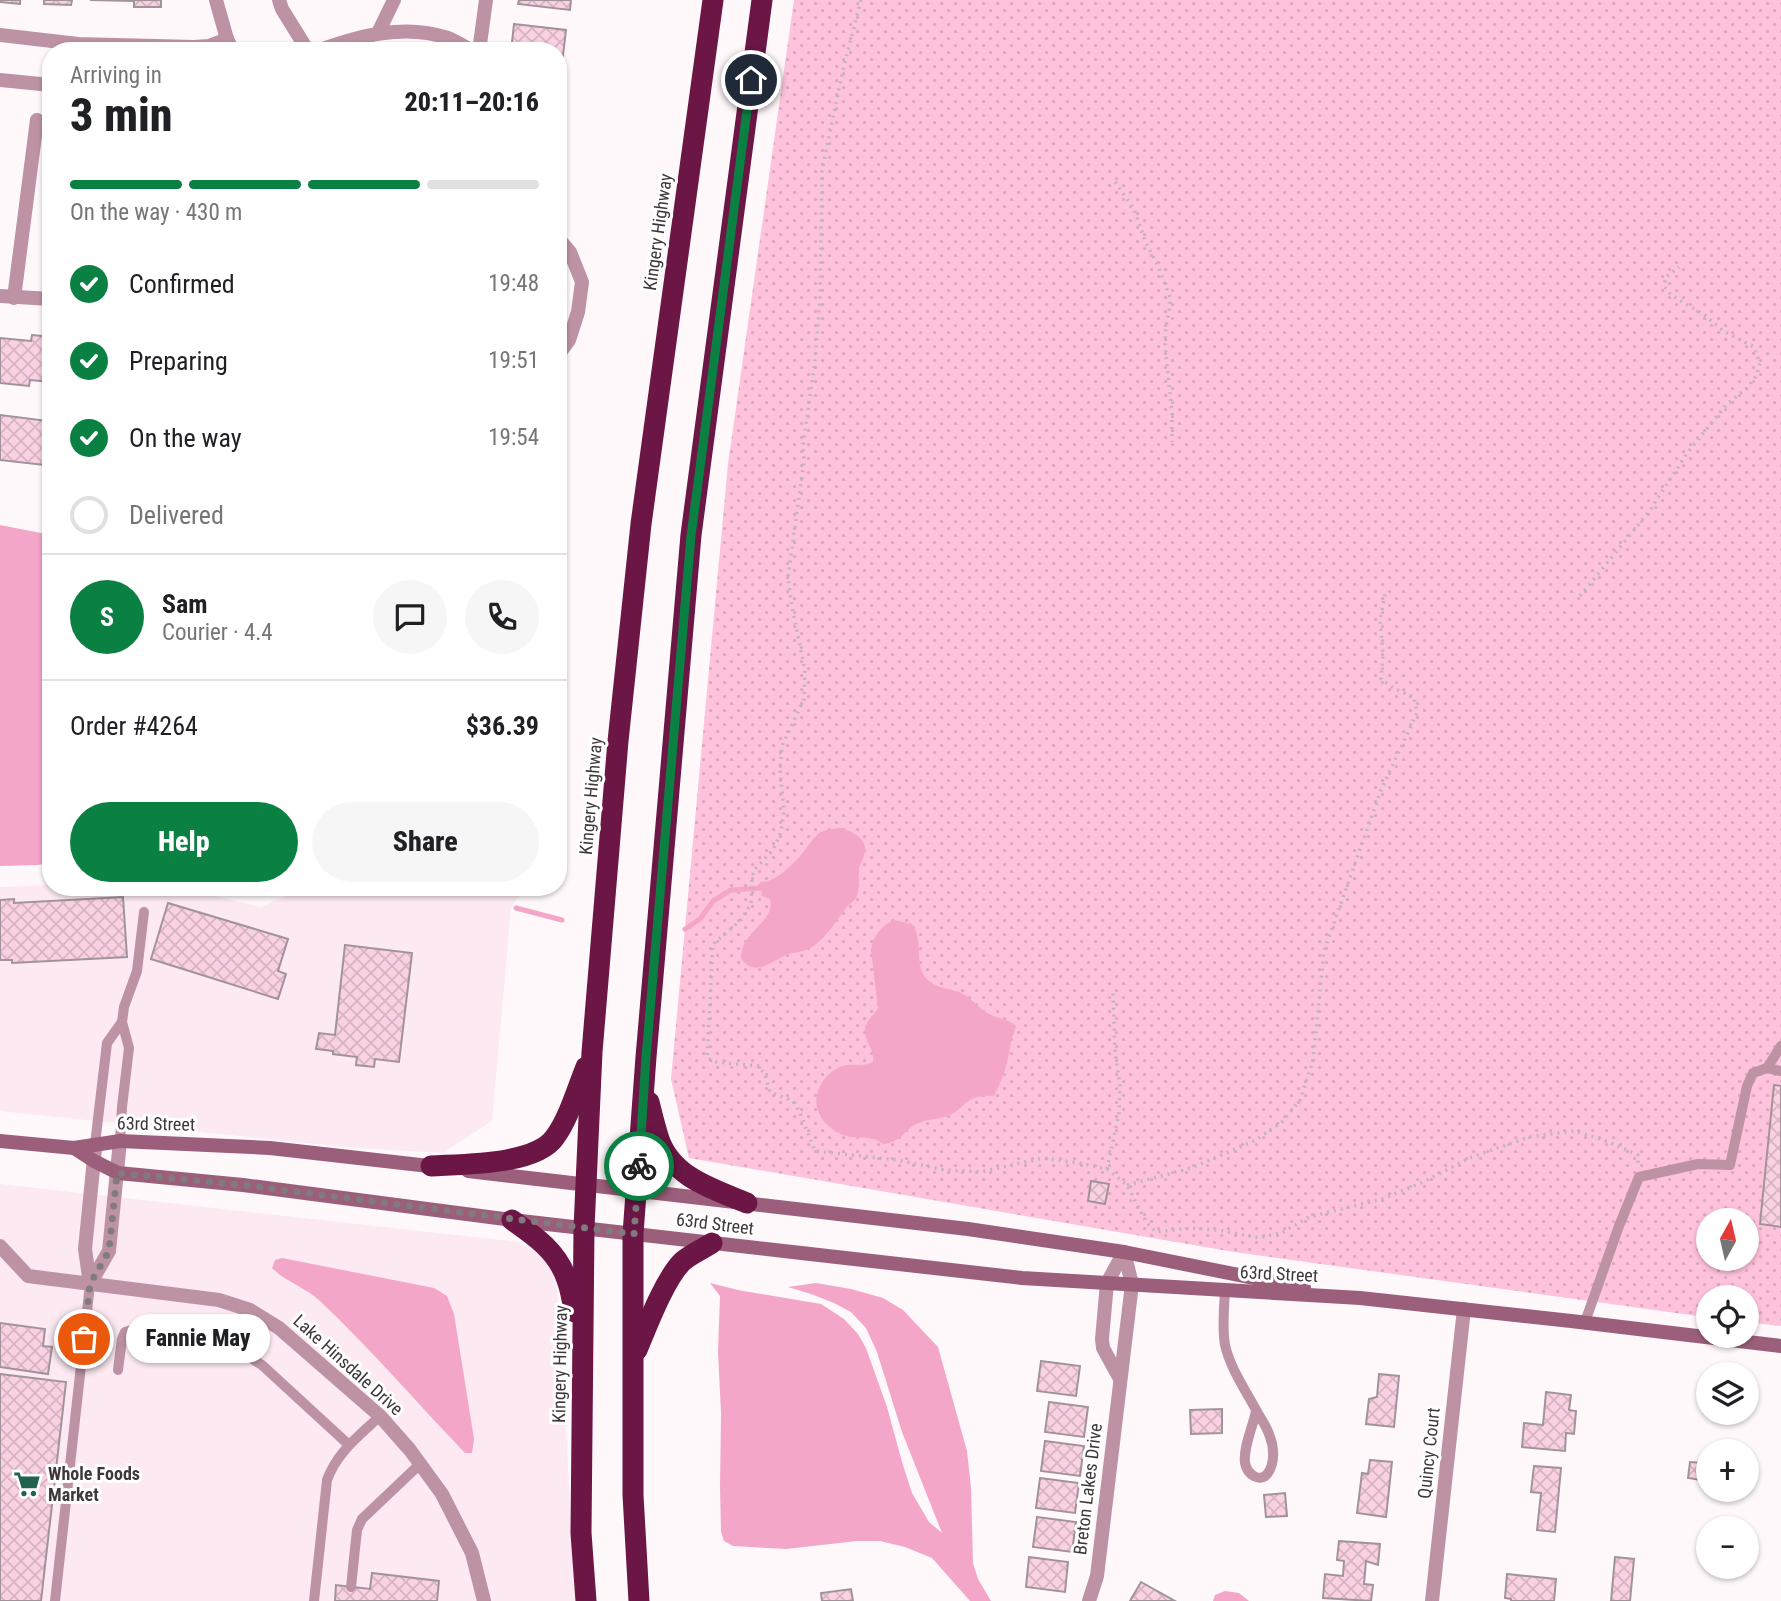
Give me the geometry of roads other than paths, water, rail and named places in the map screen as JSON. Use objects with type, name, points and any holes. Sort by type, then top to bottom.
[{"type":"highway","name":"Kingery Highway","points":[[586,1601],[581,1533],[584,1228],[592,1052],[618,741],[641,524],[713,0]]},
{"type":"highway","points":[[639,1601],[633,1495],[634,1234],[644,1083],[691,536],[762,0]]},
{"type":"highway","points":[[431,1167],[518,1158],[542,1149],[554,1139],[562,1124],[592,1052]]},
{"type":"highway","points":[[644,1083],[659,1141],[673,1165],[699,1183],[747,1203]]},
{"type":"highway","points":[[512,1220],[538,1238],[559,1261],[567,1279],[583,1345]]},
{"type":"highway","points":[[634,1358],[665,1288],[677,1269],[683,1261],[712,1243]]},
{"type":"street","points":[[216,0],[229,42]]},
{"type":"street","points":[[279,0],[302,42]]},
{"type":"street","points":[[378,33],[394,0]]},
{"type":"street","points":[[480,42],[485,0]]},
{"type":"street","points":[[342,42],[378,33],[424,33],[456,42]]},
{"type":"street","points":[[0,35],[61,42]]},
{"type":"street","points":[[0,79],[42,84]]},
{"type":"street","points":[[37,120],[7,297],[42,299]]},
{"type":"street","points":[[567,248],[582,282],[578,312],[567,343]]},
{"type":"street","name":"63rd Street","points":[[0,1141],[74,1148],[120,1141],[270,1148],[747,1203],[968,1229],[1124,1252],[1360,1298]]},
{"type":"street","points":[[90,1284],[109,1251],[120,1141]]},
{"type":"street","points":[[90,1284],[85,1249],[95,1144]]},
{"type":"street","name":"63rd Street","points":[[74,1148],[117,1173],[243,1185],[512,1220],[1022,1278],[1360,1298],[1781,1346]]},
{"type":"street","name":"Lake Hinsdale Drive","points":[[0,1246],[28,1276],[219,1300],[250,1310],[279,1328],[380,1416],[420,1464],[442,1494],[472,1553],[484,1601]]},
{"type":"street","points":[[1120,1379],[1103,1348],[1102,1339],[1107,1283],[1124,1252]]},
{"type":"street","points":[[1124,1252],[1132,1284]]},
{"type":"street","name":"Breton Lakes Drive","points":[[1089,1601],[1097,1576],[1132,1284]]},
{"type":"street","name":"Quincy Court","points":[[1432,1601],[1464,1309]]},
{"type":"lane","points":[[120,1141],[129,1048],[122,1022],[124,1007],[137,971],[144,912]]},
{"type":"lane","points":[[95,1144],[107,1043],[122,1022]]},
{"type":"lane","points":[[1767,1068],[1781,1046]]},
{"type":"lane","points":[[1585,1322],[1639,1177],[1698,1164],[1730,1165],[1746,1086],[1754,1073],[1767,1068],[1781,1071]]},
{"type":"lane","points":[[55,1601],[90,1284]]},
{"type":"lane","points":[[1225,1291],[1225,1344],[1238,1377],[1266,1424],[1272,1440],[1274,1454],[1268,1474],[1262,1478],[1248,1473],[1245,1462],[1256,1410]]},
{"type":"lane","points":[[118,1370],[122,1339],[125,1332],[135,1329],[220,1341],[261,1365],[349,1446]]},
{"type":"lane","points":[[314,1601],[327,1480],[332,1466],[380,1416]]},
{"type":"lane","points":[[351,1587],[357,1530],[362,1519],[420,1464]]},
{"type":"waterway","points":[[685,929],[700,919],[713,901],[731,890],[761,888]]},
{"type":"waterway","points":[[516,908],[562,920]]},
{"type":"place","name":"Fannie May","points":[[84,1339]]},
{"type":"place","name":"Whole Foods Market","points":[[27,1484]]}]
